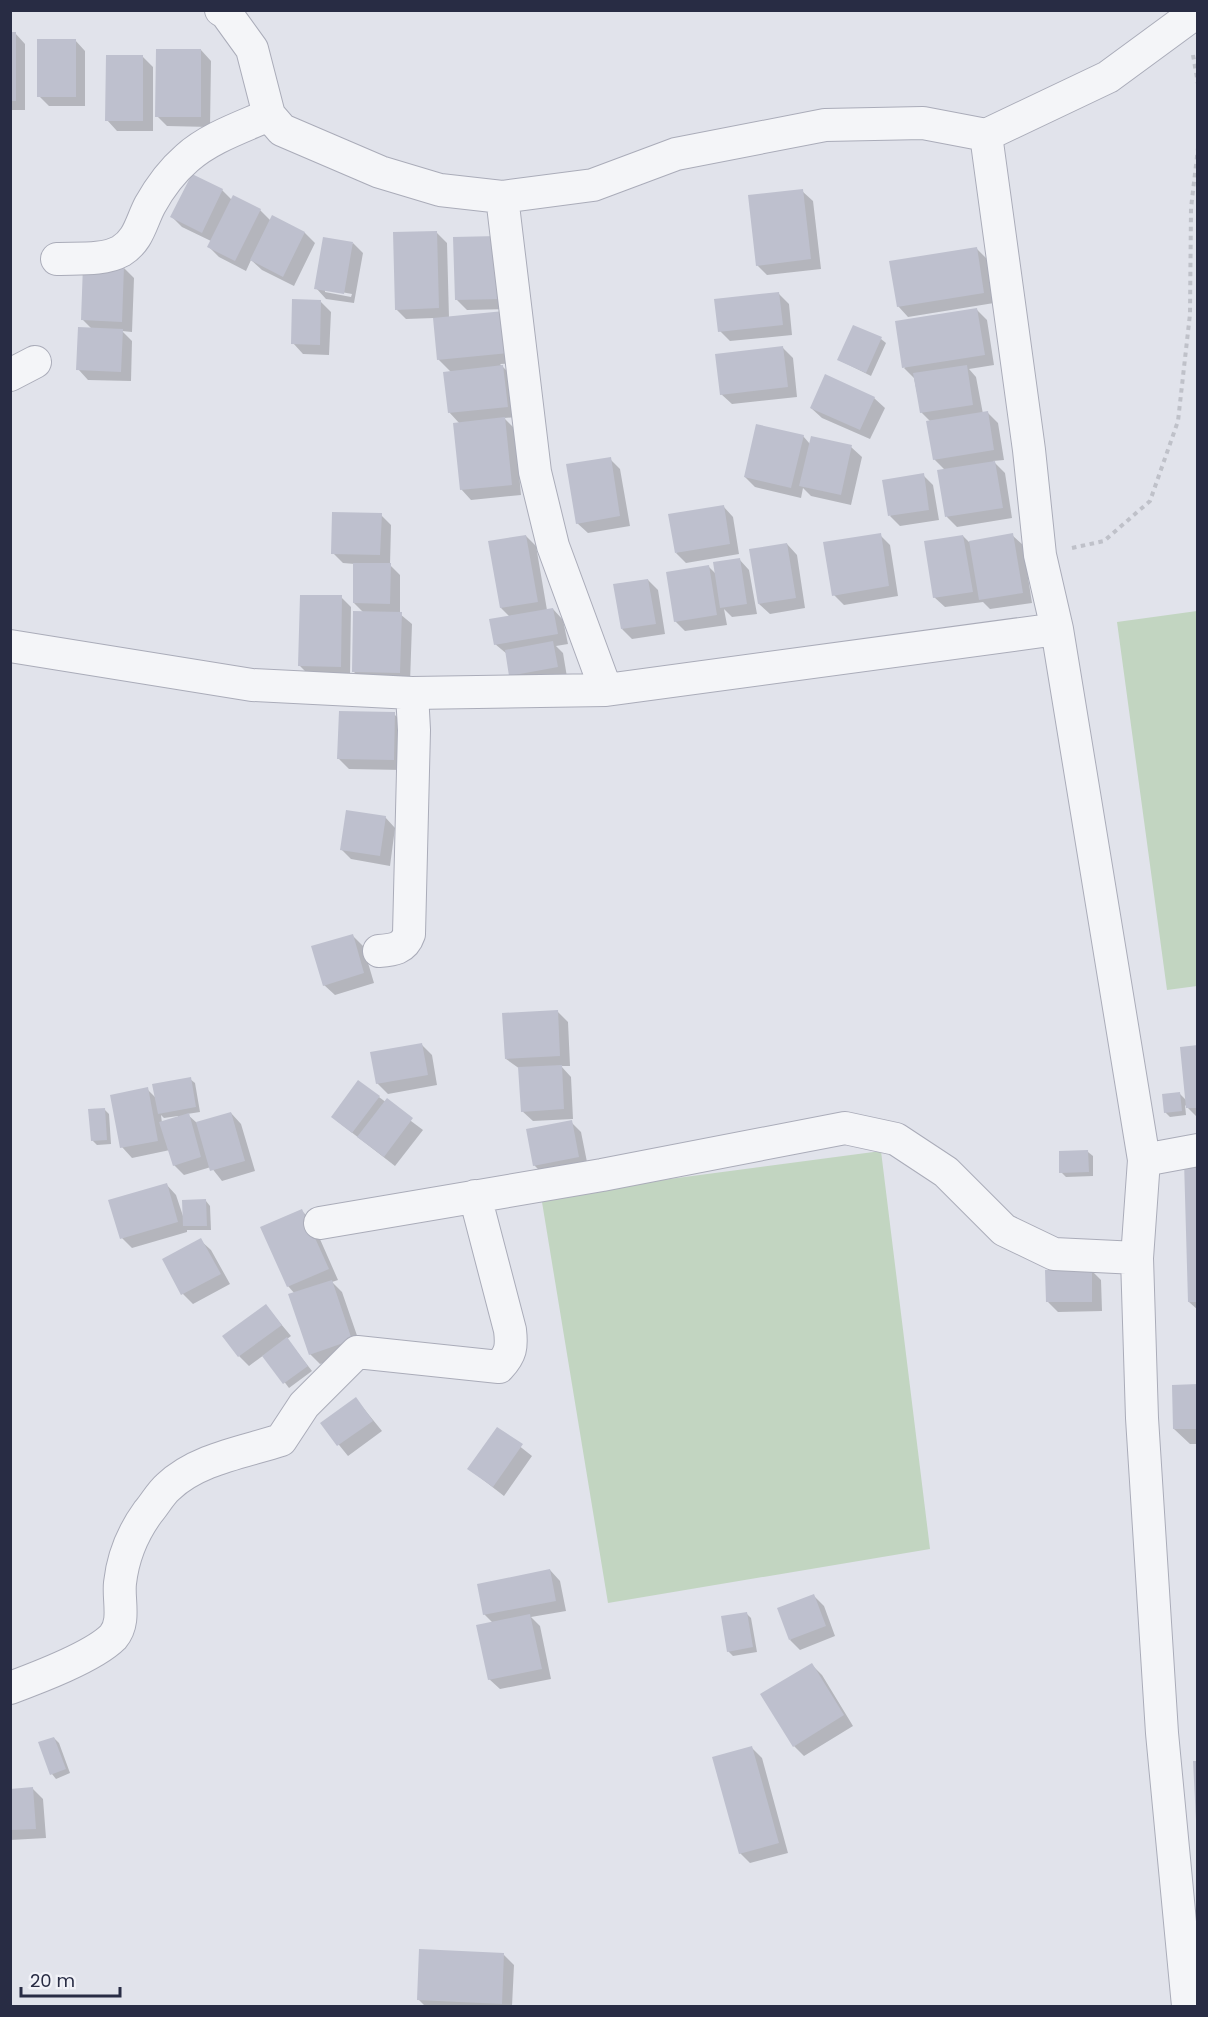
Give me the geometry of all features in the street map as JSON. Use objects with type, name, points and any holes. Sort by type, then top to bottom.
[{"type":"street","points":[[221,10],[226,13],[252,49],[269,116],[282,130],[380,172],[440,190],[502,197],[593,185],[676,154],[825,125],[923,123],[986,135],[1108,77],[1187,19],[1188,10]]},
{"type":"street","points":[[57,259],[106,256],[120,252],[137,235],[149,207],[166,179],[188,156],[224,135],[269,116]]},
{"type":"street","points":[[986,135],[1029,450],[1040,555],[1056,629],[1144,1160],[1137,1258],[1143,1430],[1162,1733],[1188,2007]]},
{"type":"street","points":[[502,197],[535,472],[553,546],[606,690]]},
{"type":"street","points":[[10,646],[252,686],[412,693],[606,690],[1056,629]]},
{"type":"street","points":[[379,951],[397,949],[406,943],[409,934],[414,730],[412,693]]},
{"type":"street","points":[[320,1223],[845,1128],[896,1139],[946,1172],[1004,1230],[1054,1254],[1137,1258]]},
{"type":"street","points":[[1144,1160],[1197,1150]]},
{"type":"street","points":[[10,1688],[52,1671],[113,1636],[119,1626],[124,1554],[141,1522],[167,1487],[188,1472],[208,1462],[281,1440],[304,1405],[357,1352],[499,1367],[508,1357],[512,1347],[510,1330],[475,1196]]},
{"type":"path","points":[[1040,555],[1104,541],[1150,501],[1163,468],[1178,421],[1190,314],[1191,208],[1197,148]]},
{"type":"green space","points":[[1197,611],[1197,986],[1167,990],[1117,622]]},
{"type":"green space","points":[[881,1151],[930,1549],[608,1603],[541,1196]]},
{"type":"building","points":[[10,32],[16,32],[16,101],[10,101]]},
{"type":"building","points":[[37,39],[76,39],[76,97],[37,97]]},
{"type":"building","points":[[156,49],[201,49],[201,117],[155,117]]},
{"type":"building","points":[[106,55],[143,55],[143,121],[105,121]]},
{"type":"building","points":[[192,174],[223,189],[202,233],[170,217]]},
{"type":"building","points":[[803,189],[811,259],[756,266],[748,195]]},
{"type":"building","points":[[233,195],[261,209],[235,261],[207,247]]},
{"type":"building","points":[[272,215],[305,232],[283,277],[250,260]]},
{"type":"building","points":[[437,231],[439,308],[395,310],[393,232]]},
{"type":"building","points":[[498,236],[500,299],[455,300],[453,237]]},
{"type":"building","points":[[323,237],[353,242],[344,294],[314,289]]},
{"type":"building","points":[[977,247],[984,293],[897,307],[889,261]]},
{"type":"building","points":[[83,265],[124,266],[122,322],[81,320]]},
{"type":"building","points":[[779,292],[783,325],[718,332],[714,299]]},
{"type":"building","points":[[292,299],[321,300],[320,345],[291,344]]},
{"type":"building","points":[[977,308],[985,355],[902,368],[895,321]]},
{"type":"building","points":[[504,311],[509,353],[437,360],[433,318]]},
{"type":"building","points":[[853,325],[882,337],[866,373],[837,360]]},
{"type":"building","points":[[78,327],[123,329],[121,372],[76,370]]},
{"type":"building","points":[[783,346],[788,387],[720,395],[715,354]]},
{"type":"building","points":[[503,365],[508,407],[448,413],[443,372]]},
{"type":"building","points":[[967,365],[973,405],[920,413],[913,373]]},
{"type":"building","points":[[825,374],[875,397],[860,430],[810,408]]},
{"type":"building","points":[[988,411],[994,450],[933,460],[926,421]]},
{"type":"building","points":[[505,417],[512,485],[460,490],[453,423]]},
{"type":"building","points":[[756,424],[804,435],[791,488],[744,477]]},
{"type":"building","points":[[811,436],[852,445],[841,495],[799,486]]},
{"type":"building","points":[[611,457],[620,516],[576,524],[566,464]]},
{"type":"building","points":[[995,461],[1003,508],[945,517],[937,470]]},
{"type":"building","points":[[924,473],[929,510],[888,516],[882,480]]},
{"type":"building","points":[[724,505],[730,544],[675,553],[668,514]]},
{"type":"building","points":[[332,512],[382,513],[380,555],[331,554]]},
{"type":"building","points":[[881,533],[889,586],[832,596],[823,542]]},
{"type":"building","points":[[1013,533],[1023,593],[979,600],[969,541]]},
{"type":"building","points":[[526,535],[538,602],[500,608],[488,541]]},
{"type":"building","points":[[963,535],[973,592],[933,598],[924,541]]},
{"type":"building","points":[[787,543],[796,598],[758,604],[749,549]]},
{"type":"building","points":[[740,558],[747,604],[720,608],[713,562]]},
{"type":"building","points":[[353,563],[391,563],[390,604],[353,603]]},
{"type":"building","points":[[709,565],[717,615],[674,622],[666,572]]},
{"type":"building","points":[[648,579],[656,624],[621,629],[613,584]]},
{"type":"building","points":[[300,595],[342,595],[341,667],[298,666]]},
{"type":"building","points":[[553,608],[558,634],[494,645],[489,619]]},
{"type":"building","points":[[353,611],[402,612],[400,673],[352,672]]},
{"type":"building","points":[[553,641],[558,667],[509,676],[505,650]]},
{"type":"building","points":[[339,711],[395,712],[394,760],[337,759]]},
{"type":"building","points":[[346,810],[386,816],[380,856],[340,850]]},
{"type":"building","points":[[353,934],[364,973],[323,986],[311,946]]},
{"type":"building","points":[[558,1010],[560,1056],[505,1059],[502,1013]]},
{"type":"building","points":[[422,1043],[428,1075],[376,1084],[370,1052]]},
{"type":"building","points":[[1198,1045],[1198,1108],[1186,1108],[1180,1047]]},
{"type":"building","points":[[562,1065],[564,1109],[521,1112],[518,1067]]},
{"type":"building","points":[[191,1077],[196,1107],[158,1114],[152,1084]]},
{"type":"building","points":[[358,1080],[380,1096],[352,1133],[331,1117]]},
{"type":"building","points":[[148,1087],[158,1141],[120,1148],[110,1095]]},
{"type":"building","points":[[1180,1092],[1182,1111],[1164,1113],[1162,1094]]},
{"type":"building","points":[[387,1098],[413,1118],[384,1157],[357,1137]]},
{"type":"building","points":[[105,1108],[107,1140],[91,1141],[88,1109]]},
{"type":"building","points":[[231,1112],[245,1161],[210,1171],[196,1122]]},
{"type":"building","points":[[189,1113],[201,1157],[173,1166],[159,1122]]},
{"type":"building","points":[[572,1120],[579,1157],[533,1166],[526,1129]]},
{"type":"building","points":[[1088,1150],[1089,1172],[1059,1173],[1059,1151]]},
{"type":"building","points":[[1184,1161],[1198,1161],[1198,1302],[1188,1302]]},
{"type":"building","points":[[167,1183],[178,1222],[120,1239],[108,1200]]},
{"type":"building","points":[[206,1199],[207,1226],[183,1226],[182,1200]]},
{"type":"building","points":[[302,1209],[329,1269],[287,1287],[260,1227]]},
{"type":"building","points":[[201,1238],[221,1274],[181,1295],[162,1259]]},
{"type":"building","points":[[1092,1269],[1092,1302],[1046,1302],[1045,1270]]},
{"type":"building","points":[[332,1280],[352,1340],[309,1355],[288,1294]]},
{"type":"building","points":[[266,1304],[282,1325],[238,1357],[222,1336]]},
{"type":"building","points":[[287,1337],[308,1366],[283,1384],[262,1356]]},
{"type":"building","points":[[1198,1384],[1198,1429],[1173,1429],[1172,1385]]},
{"type":"building","points":[[356,1397],[373,1421],[337,1446],[320,1423]]},
{"type":"building","points":[[497,1427],[523,1444],[493,1487],[467,1469]]},
{"type":"building","points":[[550,1569],[556,1601],[483,1615],[477,1584]]},
{"type":"building","points":[[814,1594],[826,1626],[789,1640],[777,1608]]},
{"type":"building","points":[[747,1612],[753,1647],[727,1652],[721,1616]]},
{"type":"building","points":[[530,1614],[542,1669],[488,1680],[476,1625]]},
{"type":"building","points":[[812,1663],[844,1715],[793,1747],[760,1694]]},
{"type":"building","points":[[54,1737],[66,1769],[50,1775],[38,1742]]},
{"type":"building","points":[[752,1746],[779,1843],[739,1854],[712,1757]]},
{"type":"building","points":[[1193,1761],[1198,1761],[1198,1819],[1196,1820]]},
{"type":"building","points":[[33,1787],[36,1829],[10,1830],[10,1789]]},
{"type":"building","points":[[419,1949],[504,1953],[502,2004],[417,2000]]}]
